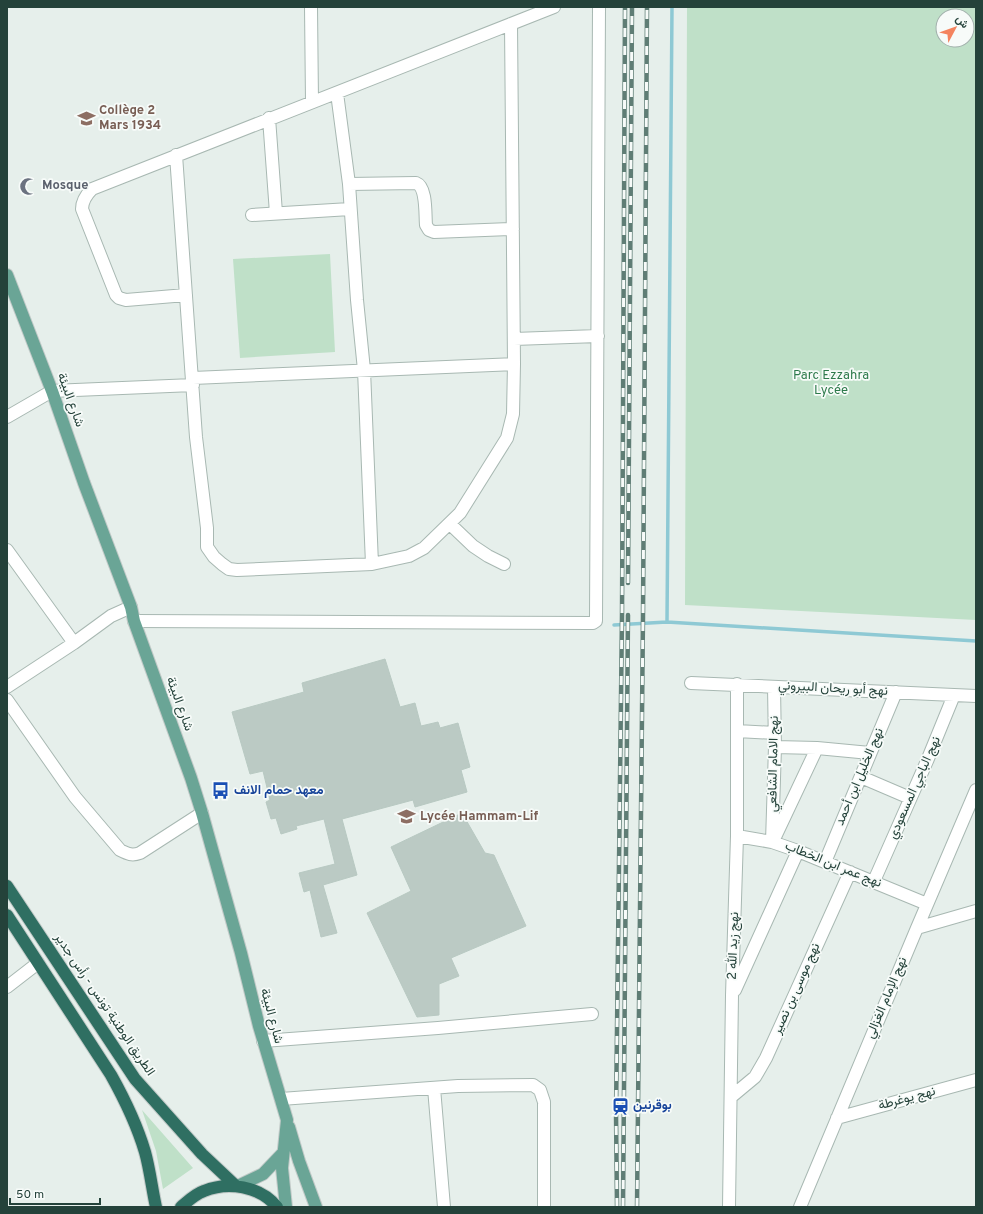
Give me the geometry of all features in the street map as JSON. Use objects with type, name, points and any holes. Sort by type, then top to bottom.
[{"type":"highway","name":"الطريق الوطنية تونس - رأس جدير","points":[[7,886],[135,1079],[202,1154],[237,1186]]},
{"type":"highway","points":[[7,915],[111,1076],[125,1102],[145,1152],[156,1207]]},
{"type":"highway","points":[[181,1207],[191,1198],[203,1191],[218,1187],[237,1186],[257,1191],[274,1202],[278,1207]]},
{"type":"main road","name":"شارع البيئة","points":[[7,275],[52,391],[84,483],[131,607],[134,621],[191,778],[202,813],[263,1041],[287,1120],[283,1153],[283,1182],[286,1207]]},
{"type":"main road","points":[[287,1120],[299,1161],[316,1207]]},
{"type":"main road","points":[[237,1186],[263,1174],[283,1153]]},
{"type":"street","points":[[311,7],[312,102]]},
{"type":"street","points":[[186,295],[126,300],[119,298],[116,295],[82,209],[84,199],[92,189],[269,118],[337,93],[511,24],[541,9],[554,7]]},
{"type":"street","points":[[134,621],[594,622],[596,620],[599,7]]},
{"type":"street","points":[[176,155],[196,436],[207,547],[214,557],[229,569],[237,570],[372,564],[409,556],[424,548],[460,513],[507,438],[513,414],[514,339],[511,24]]},
{"type":"street","points":[[337,93],[349,184],[357,300],[364,370],[372,564]]},
{"type":"street","points":[[269,118],[276,213]]},
{"type":"street","points":[[349,184],[420,184],[423,190],[426,225],[429,230],[434,232],[513,229]]},
{"type":"street","points":[[252,215],[350,209]]},
{"type":"street","points":[[514,339],[598,336]]},
{"type":"street","points":[[7,417],[52,391],[364,370],[514,364]]},
{"type":"street","points":[[450,524],[473,546],[504,564]]},
{"type":"street","points":[[7,550],[74,643]]},
{"type":"street","points":[[7,687],[74,643],[111,616],[131,607]]},
{"type":"street","name":"نهج أبو ريحان البيروني","points":[[691,683],[976,696]]},
{"type":"street","name":"نهج زيد الله 2","points":[[729,1207],[732,995],[737,836],[737,684]]},
{"type":"street","name":"نهج الامام الشافعي","points":[[772,842],[775,747],[774,686]]},
{"type":"street","name":"نهج الخليل ابن أحمد","points":[[825,862],[896,692]]},
{"type":"street","name":"نهج الباجي المسعودي","points":[[874,881],[927,761],[954,695]]},
{"type":"street","points":[[7,700],[75,797],[120,850],[126,854],[133,856],[140,853],[202,813]]},
{"type":"street","points":[[737,731],[775,733]]},
{"type":"street","points":[[775,747],[817,748],[870,754]]},
{"type":"street","points":[[772,842],[817,748]]},
{"type":"street","points":[[861,777],[910,798]]},
{"type":"street","name":"نهج الإمام الغزالي","points":[[800,1207],[976,790]]},
{"type":"street","name":"نهج عمر ابن الخطاب","points":[[737,836],[772,842],[798,851],[927,904]]},
{"type":"street","points":[[732,995],[798,851]]},
{"type":"street","name":"نهج موسى بن نصير","points":[[731,1098],[755,1077],[766,1058],[850,872]]},
{"type":"street","points":[[917,928],[976,911]]},
{"type":"street","points":[[7,987],[38,963]]},
{"type":"street","points":[[263,1041],[438,1028],[592,1014]]},
{"type":"street","name":"نهج يوغرطة","points":[[837,1118],[976,1080]]},
{"type":"street","points":[[281,1100],[458,1086],[533,1085],[540,1090],[544,1102],[544,1207]]},
{"type":"street","points":[[434,1088],[444,1207]]},
{"type":"green space","name":"Parc Ezzahra Lycée","points":[[687,7],[976,7],[976,620],[685,605]]},
{"type":"green space","points":[[330,254],[335,352],[240,358],[233,259]]},
{"type":"green space","points":[[142,1110],[193,1168],[163,1189],[156,1151]]},
{"type":"building","points":[[385,659],[400,707],[415,703],[421,726],[438,722],[440,728],[458,723],[470,767],[461,770],[467,792],[415,807],[413,800],[342,819],[357,875],[323,885],[337,933],[321,937],[310,890],[304,892],[299,873],[335,864],[324,819],[296,826],[297,829],[281,834],[276,818],[271,819],[266,802],[270,800],[263,771],[250,774],[232,712],[304,692],[302,683]]},
{"type":"building","points":[[462,813],[485,853],[494,855],[526,926],[451,958],[459,976],[439,984],[439,1015],[417,1017],[367,913],[411,891],[391,847]]},
{"type":"waterway","points":[[667,622],[672,7]]},
{"type":"waterway","points":[[614,625],[667,622],[976,641]]},
{"type":"railway","points":[[617,1207],[616,1113],[622,615],[625,7]]},
{"type":"railway","points":[[628,583],[632,7]]},
{"type":"railway","points":[[637,1207],[647,7]]},
{"type":"railway","points":[[623,1207],[628,615]]},
{"type":"place","name":"Collège 2 Mars 1934","points":[[86,118]]},
{"type":"place","name":"Mosque","points":[[29,186]]},
{"type":"place","name":"معهد حمام الانف","points":[[221,791]]},
{"type":"place","name":"Lycée Hammam-Lif","points":[[407,817]]},
{"type":"place","name":"بوقرنين","points":[[620,1106]]}]
